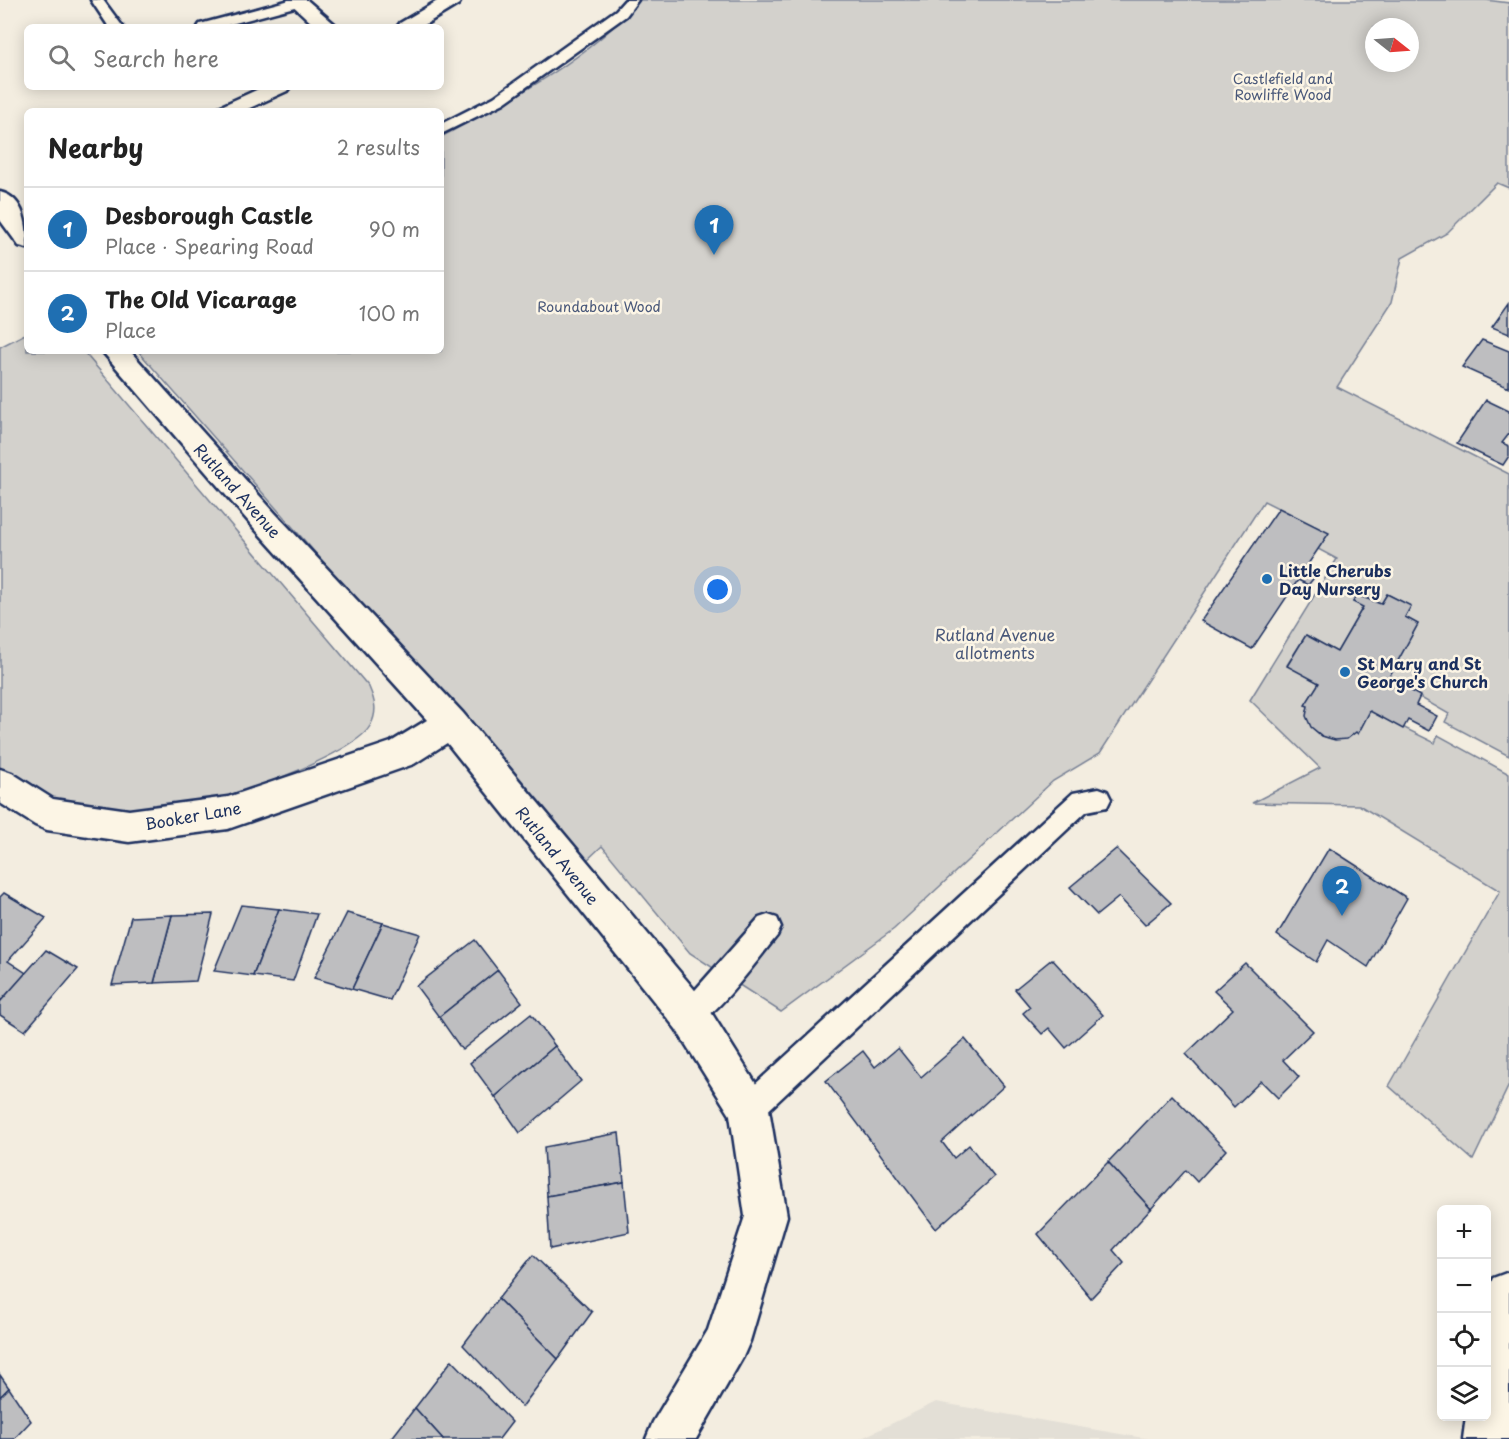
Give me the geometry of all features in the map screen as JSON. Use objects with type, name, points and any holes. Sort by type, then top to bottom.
[{"type":"street","points":[[412,24],[452,0]]},
{"type":"street","points":[[296,1],[324,24]]},
{"type":"street","points":[[233,108],[273,90]]},
{"type":"street","points":[[12,200],[11,219],[24,237]]},
{"type":"street","name":"Rutland Avenue","points":[[119,354],[265,521],[450,723],[690,1015],[749,1108],[766,1216],[727,1341],[670,1439]]},
{"type":"street","name":"Booker Lane","points":[[0,784],[47,814],[129,826],[206,816],[228,813],[402,753],[450,723]]},
{"type":"street","points":[[1487,1439],[1502,1359],[1509,1294]]},
{"type":"lane","points":[[97,0],[114,24]]},
{"type":"lane","points":[[444,128],[499,100],[621,13],[632,0]]},
{"type":"lane","points":[[216,24],[296,1]]},
{"type":"lane","points":[[749,1108],[1082,801],[1099,799]]},
{"type":"lane","points":[[690,1015],[768,927]]},
{"type":"shaded area","points":[[936,1402],[1149,1439],[860,1439]]},
{"type":"green space","points":[[640,0],[1486,0],[1509,3],[1509,188],[1497,183],[1447,233],[1402,258],[1392,302],[1337,387],[1509,474],[1509,756],[1445,722],[1449,714],[1388,679],[1418,624],[1405,617],[1411,606],[1387,594],[1381,604],[1357,595],[1353,602],[1363,607],[1337,652],[1306,635],[1287,665],[1319,683],[1306,704],[1310,724],[1322,736],[1339,739],[1358,733],[1370,711],[1435,743],[1438,735],[1509,774],[1509,1085],[1473,1160],[1389,1086],[1500,891],[1359,805],[1252,803],[1320,768],[1250,700],[1337,559],[1318,549],[1328,533],[1264,501],[1100,753],[1053,781],[894,929],[781,1012],[690,953],[602,846],[586,861],[141,354],[444,354],[444,135],[521,93],[572,60],[619,22]]},
{"type":"green space","points":[[24,335],[24,354],[86,354],[369,687],[374,702],[374,716],[370,726],[357,739],[302,769],[230,796],[196,806],[148,814],[84,808],[62,802],[0,772],[0,347]]},
{"type":"building","points":[[1509,303],[1509,334],[1492,327]]},
{"type":"building","points":[[1482,340],[1509,351],[1509,388],[1462,367]]},
{"type":"building","points":[[1486,400],[1509,411],[1509,434],[1502,443],[1509,446],[1509,456],[1503,465],[1457,443]]},
{"type":"building","points":[[1279,508],[1329,533],[1306,567],[1316,573],[1313,579],[1308,585],[1298,580],[1252,649],[1201,621]]},
{"type":"building","name":"St Mary and St George's Church","points":[[1387,594],[1411,606],[1405,617],[1418,624],[1388,679],[1420,696],[1416,705],[1437,716],[1429,731],[1408,720],[1403,729],[1370,711],[1358,734],[1356,732],[1347,739],[1335,740],[1322,736],[1311,727],[1306,716],[1308,706],[1305,705],[1319,683],[1287,666],[1306,635],[1337,652],[1363,607],[1353,602],[1357,595],[1381,604]]},
{"type":"building","points":[[1329,848],[1407,898],[1368,967],[1328,940],[1316,962],[1277,935]]},
{"type":"building","points":[[1116,849],[1171,903],[1145,925],[1119,897],[1097,915],[1070,887]]},
{"type":"building","points":[[4,893],[46,918],[8,961],[26,973],[0,1002],[0,897]]},
{"type":"building","points":[[241,905],[279,909],[253,976],[214,971]]},
{"type":"building","points":[[279,909],[317,914],[293,981],[253,976]]},
{"type":"building","points":[[347,913],[383,923],[352,989],[314,978]]},
{"type":"building","points":[[213,914],[196,981],[154,983],[172,915]]},
{"type":"building","points":[[172,915],[154,983],[112,985],[131,917]]},
{"type":"building","points":[[383,923],[420,934],[390,1000],[352,989]]},
{"type":"building","points":[[475,940],[498,970],[439,1017],[416,986]]},
{"type":"building","points":[[46,950],[78,969],[25,1031],[0,1015],[0,1002]]},
{"type":"building","points":[[1052,959],[1103,1015],[1066,1048],[1049,1028],[1042,1034],[1023,1013],[1030,1007],[1015,989]]},
{"type":"building","points":[[1245,963],[1313,1031],[1283,1060],[1299,1077],[1278,1098],[1261,1081],[1234,1107],[1186,1054],[1233,1009],[1214,991]]},
{"type":"building","points":[[498,970],[522,1002],[462,1050],[439,1017]]},
{"type":"building","points":[[531,1014],[555,1046],[495,1097],[470,1063]]},
{"type":"building","points":[[965,1039],[1004,1086],[942,1142],[954,1158],[969,1145],[994,1177],[936,1229],[826,1081],[863,1051],[875,1067],[898,1048],[921,1077]]},
{"type":"building","points":[[555,1046],[581,1081],[520,1133],[495,1097]]},
{"type":"building","points":[[1172,1095],[1226,1150],[1197,1182],[1186,1170],[1151,1209],[1108,1162]]},
{"type":"building","points":[[619,1133],[624,1182],[547,1196],[544,1147]]},
{"type":"building","points":[[1108,1162],[1151,1209],[1113,1250],[1124,1263],[1091,1298],[1038,1234]]},
{"type":"building","points":[[624,1182],[629,1232],[550,1249],[547,1196]]},
{"type":"building","points":[[533,1255],[592,1312],[558,1359],[498,1299]]},
{"type":"building","points":[[498,1299],[558,1359],[522,1407],[463,1345]]},
{"type":"building","points":[[452,1360],[512,1422],[499,1439],[443,1439],[415,1408]]},
{"type":"building","points":[[0,1375],[9,1388],[0,1397]]},
{"type":"building","points":[[9,1388],[31,1421],[14,1439],[0,1439],[0,1397]]},
{"type":"building","points":[[415,1408],[443,1439],[391,1439]]},
{"type":"place","name":"Desborough Castle","points":[[714,255]]},
{"type":"place","name":"Little Cherubs Day Nursery","points":[[1267,579]]},
{"type":"place","name":"St Mary and St George's Church","points":[[1345,672]]},
{"type":"place","name":"The Old Vicarage","points":[[1342,916]]},
{"type":"park label","name":"Castlefield and Rowliffe Wood","points":[[1283,86]]},
{"type":"park label","name":"Roundabout Wood","points":[[599,306]]},
{"type":"park label","name":"Rutland Avenue allotments","points":[[995,643]]}]
